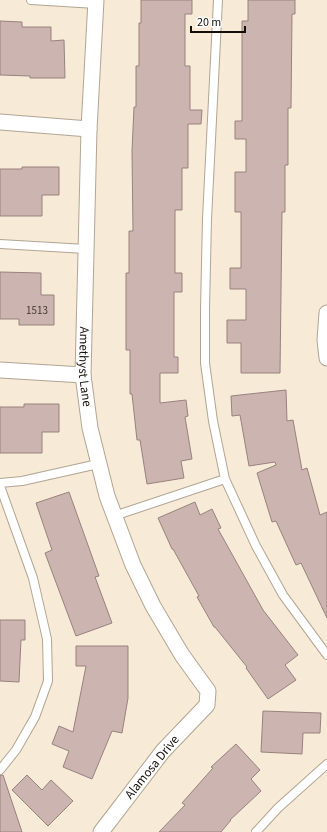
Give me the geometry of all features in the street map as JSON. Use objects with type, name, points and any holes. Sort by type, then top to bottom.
[{"type":"street","name":"Amethyst Lane","points":[[96,2],[89,129],[83,375],[90,428],[107,496],[133,564],[153,606],[182,655],[208,691],[206,705]]},
{"type":"street","points":[[0,122],[89,129]]},
{"type":"street","points":[[327,313],[325,340],[327,358]]},
{"type":"street","points":[[0,370],[83,375]]},
{"type":"street","name":"Alamosa Drive","points":[[100,832],[163,751],[206,705]]},
{"type":"lane","points":[[31,0],[96,2]]},
{"type":"lane","points":[[218,0],[207,220],[205,363],[213,421],[225,479],[256,546],[283,595],[327,655]]},
{"type":"lane","points":[[0,244],[86,249]]},
{"type":"lane","points":[[0,770],[16,750],[35,717],[48,682],[46,639],[32,578],[0,484],[22,481],[98,464]]},
{"type":"lane","points":[[114,516],[225,479]]},
{"type":"lane","points":[[256,832],[278,808],[327,764]]},
{"type":"building","points":[[141,0],[192,0],[192,14],[185,14],[185,66],[190,66],[190,110],[202,110],[201,124],[188,124],[188,168],[182,168],[182,210],[175,210],[175,273],[182,273],[182,292],[174,292],[174,357],[178,357],[178,373],[160,373],[160,403],[186,400],[188,416],[185,417],[192,459],[181,461],[184,478],[147,484],[140,440],[137,440],[132,394],[130,394],[130,350],[126,350],[126,273],[129,273],[129,231],[133,231],[132,151],[134,107],[136,107],[136,66],[139,66],[139,23],[141,23]]},
{"type":"building","points":[[248,0],[295,0],[295,14],[292,14],[291,108],[288,108],[288,165],[285,165],[285,212],[282,212],[280,373],[241,373],[241,343],[227,343],[227,320],[246,320],[246,289],[230,289],[230,268],[241,268],[241,212],[235,212],[235,172],[246,172],[246,139],[235,139],[235,121],[242,121],[242,21],[248,21]]},
{"type":"building","points":[[0,21],[22,22],[22,27],[51,27],[51,41],[64,40],[65,78],[30,78],[30,76],[0,75]]},
{"type":"building","points":[[22,167],[59,167],[59,195],[42,195],[42,216],[0,216],[0,169],[22,169]]},
{"type":"building","points":[[0,272],[41,273],[41,295],[54,295],[54,325],[19,325],[19,319],[0,319]]},
{"type":"building","points":[[286,390],[287,421],[293,420],[302,470],[307,468],[320,515],[327,512],[327,618],[301,563],[296,565],[276,521],[272,522],[257,473],[276,465],[275,462],[249,466],[240,415],[232,416],[231,396]]},
{"type":"building","points":[[24,404],[59,404],[59,432],[42,432],[42,453],[0,453],[0,407],[24,407]]},
{"type":"building","points":[[69,492],[99,576],[95,577],[112,623],[76,636],[45,553],[52,550],[36,503]]},
{"type":"building","points":[[195,502],[200,515],[212,509],[221,528],[218,529],[263,610],[298,655],[285,665],[296,680],[268,699],[246,668],[247,667],[214,627],[197,597],[199,596],[172,549],[158,518]]},
{"type":"building","points":[[0,620],[25,620],[25,640],[21,640],[19,682],[0,681]]},
{"type":"building","points":[[76,646],[128,646],[128,698],[122,733],[112,731],[92,779],[63,767],[69,751],[52,744],[59,726],[73,732],[86,666],[76,666]]},
{"type":"building","points":[[263,711],[321,713],[320,733],[303,733],[302,754],[261,752]]},
{"type":"building","points":[[236,744],[260,770],[251,779],[261,791],[230,820],[221,832],[159,832],[185,805],[182,803],[213,768],[211,767]]},
{"type":"building","points":[[0,775],[3,775],[22,832],[0,832]]},
{"type":"building","points":[[27,775],[42,790],[51,780],[73,801],[48,826],[12,790]]}]
